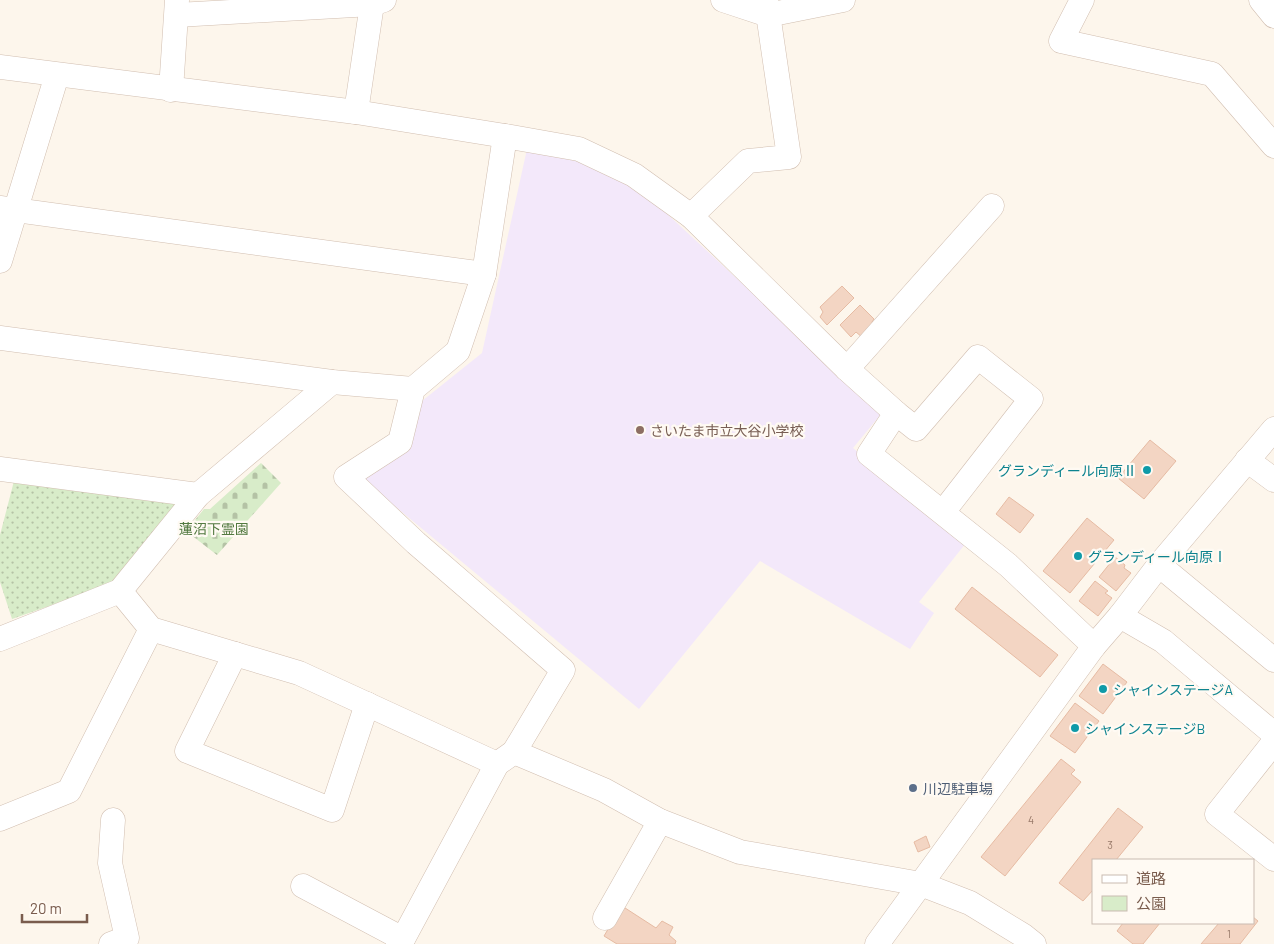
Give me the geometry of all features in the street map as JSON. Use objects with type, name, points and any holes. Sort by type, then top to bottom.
[{"type":"street","points":[[723,0],[767,8],[843,0]]},
{"type":"street","points":[[1082,0],[1060,41],[1212,74],[1274,146]]},
{"type":"street","points":[[1261,0],[1274,16]]},
{"type":"street","points":[[171,90],[177,8],[375,1],[356,112]]},
{"type":"street","points":[[691,216],[748,162],[789,157],[767,8]]},
{"type":"street","points":[[0,67],[356,112],[579,149],[634,175],[691,216],[847,369],[916,429],[978,357],[1031,399],[942,512]]},
{"type":"street","points":[[0,260],[8,209],[57,75]]},
{"type":"street","points":[[303,886],[401,942],[506,758],[564,670],[416,543],[346,477],[400,442],[413,389],[458,351],[484,274],[505,136]]},
{"type":"street","points":[[847,369],[992,206]]},
{"type":"street","points":[[8,209],[484,274]]},
{"type":"street","points":[[0,338],[332,382],[413,389]]},
{"type":"street","points":[[0,639],[120,591],[198,495],[332,382]]},
{"type":"street","points":[[896,413],[869,454],[1008,565],[1094,646]]},
{"type":"street","points":[[877,944],[1094,646],[1120,616],[1159,565],[1274,429]]},
{"type":"street","points":[[1247,460],[1274,480]]},
{"type":"street","points":[[0,469],[198,495]]},
{"type":"street","points":[[1159,565],[1274,660]]},
{"type":"street","points":[[120,591],[151,629],[300,673],[367,704],[506,758],[604,790],[660,821],[740,852],[921,884],[970,903],[1034,944]]},
{"type":"street","points":[[1120,616],[1163,641],[1274,734]]},
{"type":"street","points":[[0,819],[69,791],[151,629]]},
{"type":"street","points":[[235,654],[187,751],[332,810],[367,704]]},
{"type":"street","points":[[1274,742],[1217,814],[1274,860]]},
{"type":"street","points":[[111,944],[127,938],[110,863],[112,820]]},
{"type":"street","points":[[605,918],[660,821]]},
{"type":"shaded area","name":"さいたま市立大谷小学校","points":[[527,149],[623,173],[882,413],[853,448],[966,543],[919,602],[934,613],[910,649],[760,561],[639,709],[361,478],[422,401],[482,353]]},
{"type":"green space","name":"蓮沼下霊園","points":[[261,463],[281,483],[217,555],[186,531],[204,509],[210,509]]},
{"type":"green space","points":[[14,481],[178,503],[126,579],[12,619],[0,582],[0,535]]},
{"type":"building","points":[[842,286],[854,298],[827,325],[820,317],[823,312],[820,307]]},
{"type":"building","points":[[860,305],[874,319],[872,322],[874,325],[863,338],[856,332],[851,337],[840,325]]},
{"type":"building","name":"グランディール向原Ⅱ","points":[[1150,440],[1176,461],[1144,499],[1118,478]]},
{"type":"building","points":[[1009,497],[1034,515],[1020,533],[996,514]]},
{"type":"building","name":"グランディール向原Ⅰ","points":[[1087,518],[1114,540],[1070,593],[1043,571]]},
{"type":"building","points":[[1115,557],[1131,573],[1116,591],[1099,577]]},
{"type":"building","points":[[1095,581],[1108,591],[1105,593],[1112,598],[1098,616],[1079,601]]},
{"type":"building","points":[[972,587],[1058,655],[1040,677],[955,609]]},
{"type":"building","name":"シャインステージA","points":[[1103,664],[1127,682],[1103,714],[1079,696]]},
{"type":"building","name":"シャインステージB","points":[[1075,703],[1099,721],[1075,753],[1050,736]]},
{"type":"building","points":[[1061,759],[1075,770],[1071,774],[1081,782],[1005,876],[981,857]]},
{"type":"building","points":[[1118,808],[1143,827],[1117,859],[1092,859],[1092,891],[1083,901],[1059,883]]},
{"type":"building","points":[[926,836],[930,847],[918,852],[914,842]]},
{"type":"building","points":[[622,906],[656,928],[662,921],[673,927],[669,935],[676,941],[675,944],[617,944],[604,936]]},
{"type":"building","points":[[1254,918],[1258,921],[1240,944],[1201,944],[1218,924],[1254,924]]},
{"type":"building","points":[[1122,924],[1159,924],[1143,944],[1133,944],[1117,931]]},
{"type":"place","name":"さいたま市立大谷小学校","points":[[640,430]]},
{"type":"place","name":"グランディール向原Ⅱ","points":[[1147,470]]},
{"type":"place","name":"グランディール向原Ⅰ","points":[[1078,556]]},
{"type":"place","name":"シャインステージA","points":[[1103,689]]},
{"type":"place","name":"シャインステージB","points":[[1075,728]]},
{"type":"place","name":"川辺駐車場","points":[[913,788]]}]
